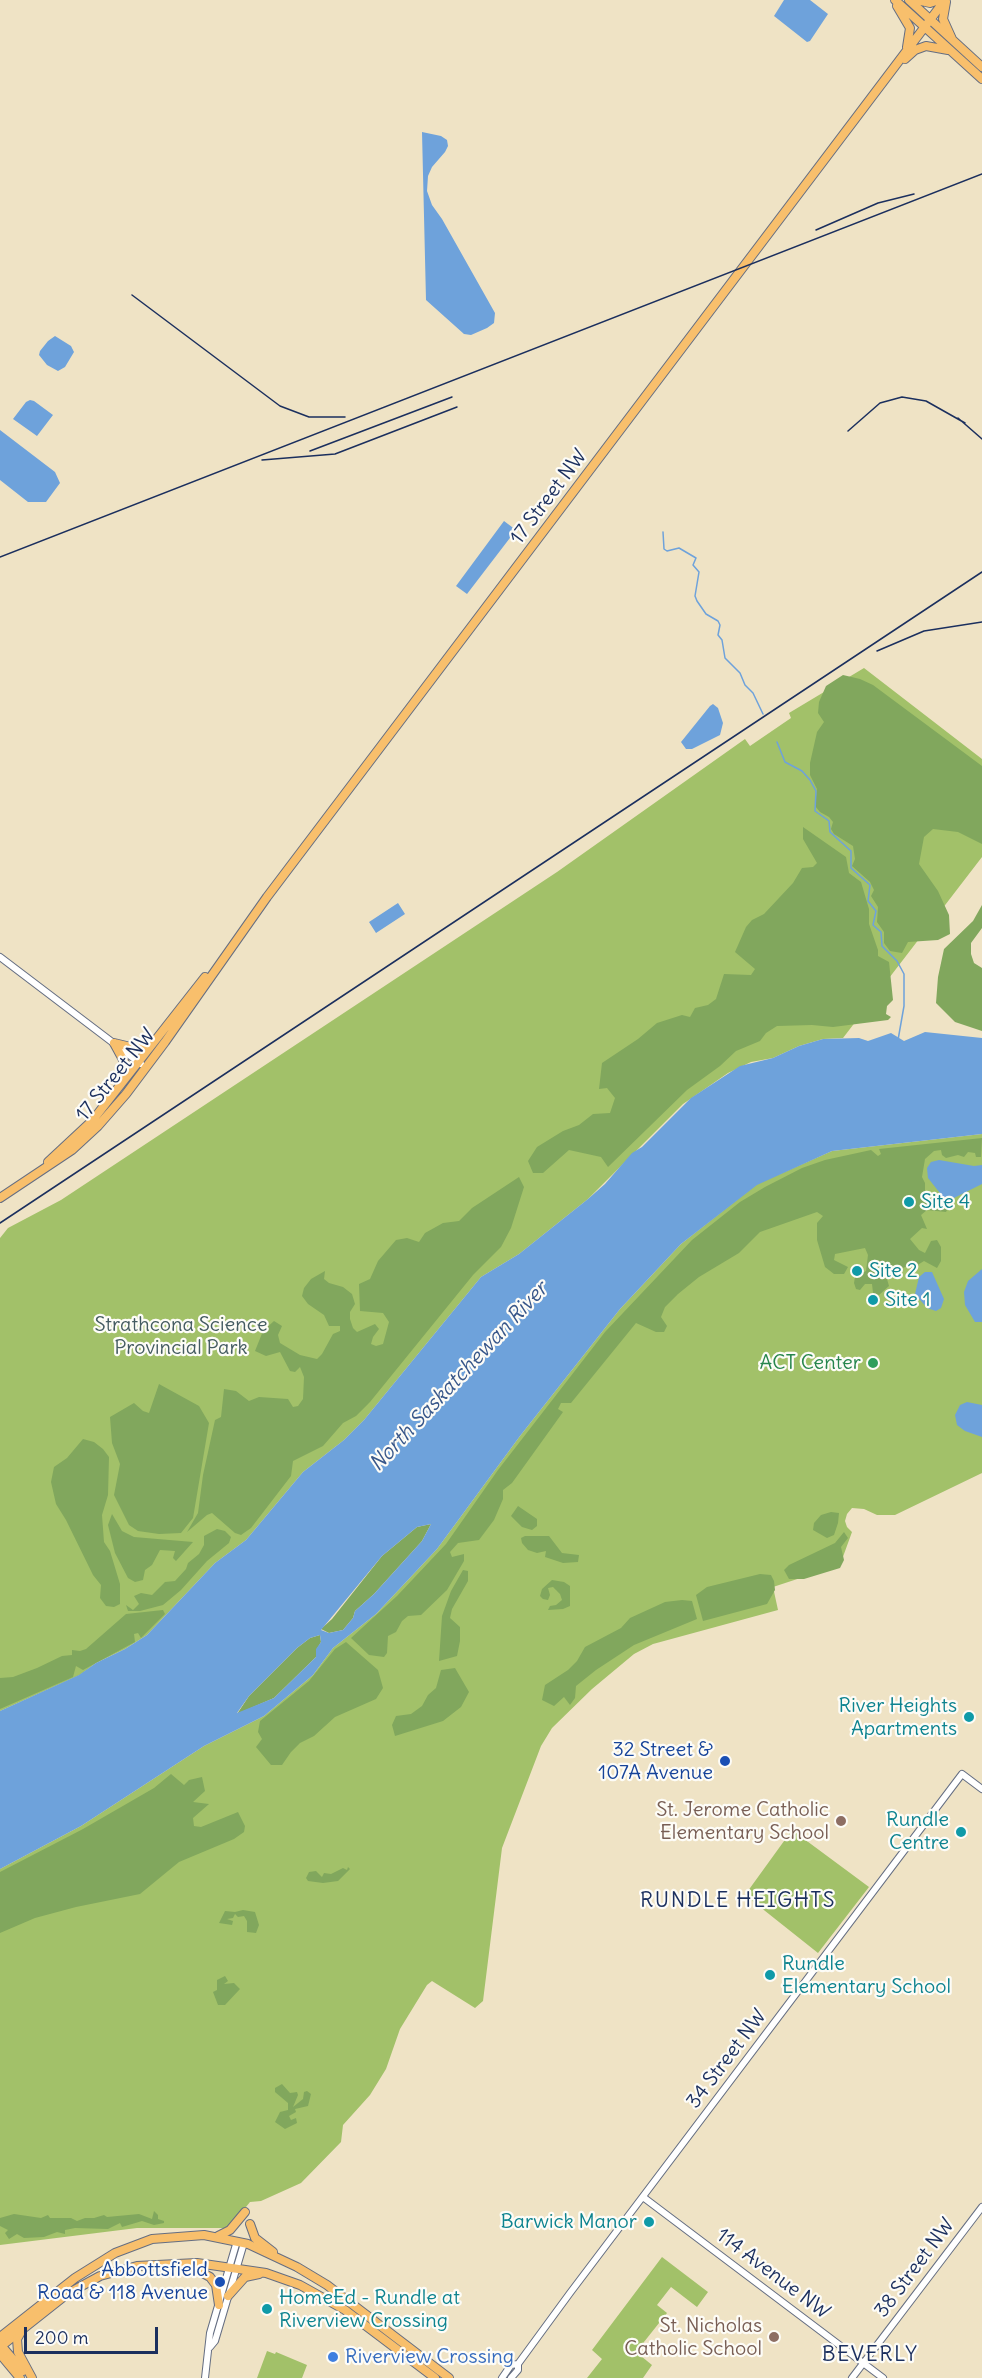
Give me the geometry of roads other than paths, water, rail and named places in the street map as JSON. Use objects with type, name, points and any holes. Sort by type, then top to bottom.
[{"type":"highway","points":[[22,2330],[17,2339],[18,2352],[30,2378]]},
{"type":"highway","points":[[0,2345],[19,2376]]},
{"type":"highway","points":[[0,2345],[30,2378]]},
{"type":"highway","points":[[0,2363],[19,2376]]},
{"type":"main road","points":[[894,0],[982,79]]},
{"type":"main road","points":[[894,0],[911,33],[904,54]]},
{"type":"main road","points":[[909,0],[982,67]]},
{"type":"main road","points":[[917,0],[930,3],[939,0]]},
{"type":"main road","points":[[894,68],[946,0]]},
{"type":"main road","points":[[946,0],[943,19],[954,43]]},
{"type":"main road","points":[[894,68],[921,47],[933,46],[952,52]]},
{"type":"main road","name":"17 Street NW","points":[[0,1198],[72,1150],[98,1126],[230,947],[894,68]]},
{"type":"main road","name":"17 Street NW","points":[[21,1184],[92,1121],[143,1065],[158,1038],[230,947]]},
{"type":"main road","points":[[114,1043],[135,1048],[158,1038]]},
{"type":"main road","points":[[114,1043],[126,1065],[120,1089]]},
{"type":"main road","points":[[216,2237],[230,2230],[245,2212]]},
{"type":"main road","points":[[250,2224],[255,2238],[276,2256]]},
{"type":"main road","points":[[0,2345],[75,2278],[115,2253],[152,2239],[186,2235],[216,2237],[240,2242],[297,2266],[327,2285],[449,2378]]},
{"type":"main road","points":[[0,2345],[67,2294],[100,2276],[137,2266],[197,2263],[266,2273],[300,2285],[345,2310],[435,2378]]},
{"type":"main road","points":[[175,2264],[210,2277],[216,2285],[219,2305]]},
{"type":"main road","points":[[228,2296],[245,2277],[266,2273]]},
{"type":"street","points":[[0,957],[143,1065]]},
{"type":"street","name":"34 Street NW","points":[[512,2378],[518,2370],[518,2364],[962,1774],[982,1789]]},
{"type":"street","name":"114 Avenue NW","points":[[643,2197],[883,2378]]},
{"type":"street","name":"38 Street NW","points":[[852,2378],[982,2207]]},
{"type":"street","points":[[206,2378],[210,2333],[240,2242]]},
{"type":"street","points":[[210,2347],[215,2341],[228,2296],[233,2267]]},
{"type":"street","name":"34 Street NW","points":[[502,2378],[511,2365],[518,2364]]},
{"type":"water","points":[[784,0],[810,0],[828,14],[810,41],[807,42],[774,16]]},
{"type":"water","points":[[422,132],[441,136],[447,140],[448,146],[445,152],[432,167],[428,176],[427,191],[432,205],[495,313],[494,323],[471,335],[464,334],[426,300]]},
{"type":"water","points":[[55,336],[71,346],[74,352],[65,367],[58,371],[47,365],[39,355],[48,341]]},
{"type":"water","points":[[30,400],[53,415],[37,436],[13,419]]},
{"type":"water","points":[[0,430],[55,472],[60,483],[46,502],[28,502],[0,480]]},
{"type":"water","points":[[504,521],[516,530],[467,594],[456,586]]},
{"type":"water","points":[[713,704],[718,708],[723,723],[720,735],[692,749],[686,749],[681,742]]},
{"type":"water","points":[[398,903],[405,914],[376,933],[369,922]]},
{"type":"water","name":"North Saskatchewan River","points":[[925,1032],[982,1038],[982,1134],[832,1151],[757,1185],[681,1244],[620,1309],[520,1436],[437,1549],[376,1614],[333,1648],[313,1675],[264,1716],[204,1746],[81,1826],[0,1869],[0,1711],[79,1675],[147,1635],[215,1563],[246,1540],[303,1472],[344,1440],[364,1420],[481,1277],[519,1254],[588,1199],[605,1184],[632,1153],[642,1147],[691,1098],[740,1066],[773,1058],[799,1046],[823,1039],[859,1038],[868,1041],[891,1033],[904,1041]],"holes":[[[431,1524],[422,1541],[374,1594],[355,1611],[353,1618],[343,1630],[329,1633],[321,1630],[382,1556],[417,1527]],[[320,1635],[321,1642],[316,1649],[316,1657],[274,1698],[237,1713],[249,1696],[297,1648],[310,1638]]]},
{"type":"water","points":[[939,1160],[974,1166],[982,1165],[982,1184],[954,1198],[943,1197],[928,1178],[927,1168],[931,1162]]},
{"type":"water","points":[[982,1269],[982,1322],[975,1322],[965,1305],[964,1292],[968,1281]]},
{"type":"water","points":[[925,1272],[932,1272],[944,1299],[941,1308],[936,1311],[927,1308],[915,1294],[919,1277]]},
{"type":"water","points":[[967,1402],[982,1405],[982,1437],[965,1431],[957,1425],[955,1415],[960,1405]]},
{"type":"waterway","points":[[663,532],[664,549],[667,551],[679,548],[696,558],[693,565],[699,572],[695,596],[697,601],[706,614],[718,621],[720,625],[718,635],[722,640],[725,658],[740,673],[763,714]]},
{"type":"waterway","points":[[777,742],[785,762],[802,771],[810,780],[816,791],[815,811],[829,821],[830,832],[851,851],[851,868],[870,885],[868,901],[876,911],[873,925],[881,932],[882,946],[897,961],[904,974],[904,1006],[898,1040]]},
{"type":"railway","points":[[0,557],[982,174]]},
{"type":"railway","points":[[816,230],[878,203],[914,194]]},
{"type":"railway","points":[[132,295],[280,406],[309,417],[345,417]]},
{"type":"railway","points":[[310,451],[452,397]]},
{"type":"railway","points":[[848,431],[880,403],[902,397],[926,401],[965,423]]},
{"type":"railway","points":[[262,460],[335,454],[457,407]]},
{"type":"railway","points":[[958,418],[982,439]]},
{"type":"railway","points":[[0,1223],[982,572]]},
{"type":"railway","points":[[877,651],[924,631],[982,622]]},
{"type":"place","name":"Site 4","points":[[909,1202]]},
{"type":"place","name":"Site 2","points":[[857,1271]]},
{"type":"place","name":"Site 1","points":[[873,1300]]},
{"type":"place","name":"ACT Center","points":[[873,1363]]},
{"type":"place","name":"River Heights Apartments","points":[[969,1717]]},
{"type":"place","name":"32 Street & 107A Avenue","points":[[725,1761]]},
{"type":"place","name":"St. Jerome Catholic Elementary School","points":[[841,1821]]},
{"type":"place","name":"Rundle Centre","points":[[961,1832]]},
{"type":"place","name":"Rundle Elementary School","points":[[770,1975]]},
{"type":"place","name":"Barwick Manor","points":[[649,2222]]},
{"type":"place","name":"Abbottsfield Road & 118 Avenue","points":[[220,2282]]},
{"type":"place","name":"HomeEd - Rundle at Riverview Crossing","points":[[267,2309]]},
{"type":"place","name":"St. Nicholas Catholic School","points":[[774,2337]]},
{"type":"place","name":"Riverview Crossing","points":[[333,2357]]},
{"type":"district","name":"RUNDLE HEIGHTS","points":[[738,1901]]},
{"type":"district","name":"BEVERLY","points":[[870,2355]]},
{"type":"park label","name":"Strathcona Science Provincial Park","points":[[181,1336]]}]
